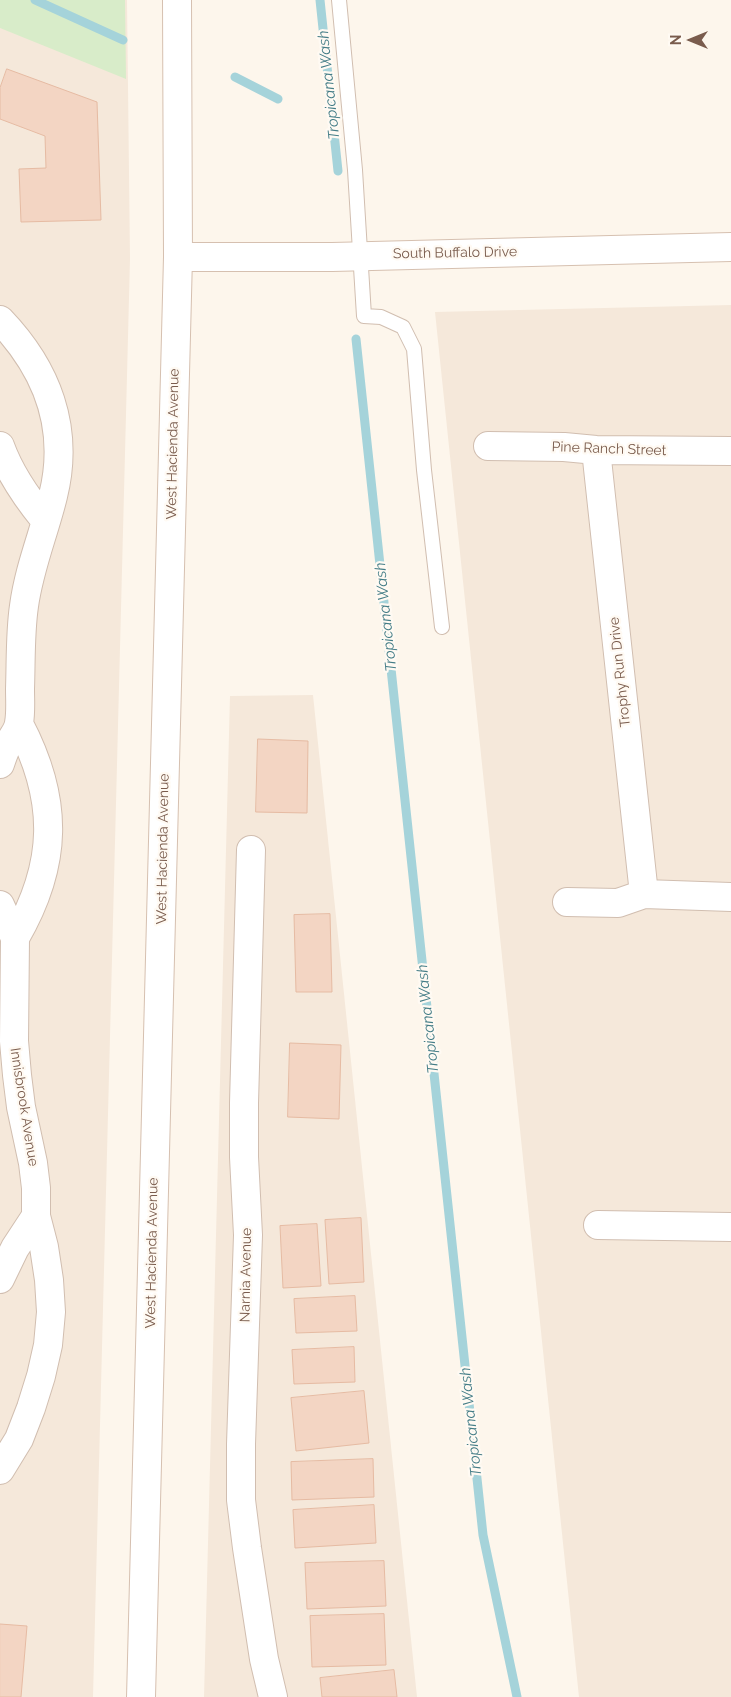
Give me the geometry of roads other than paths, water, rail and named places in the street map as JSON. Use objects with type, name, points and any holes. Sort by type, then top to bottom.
[{"type":"street","name":"West Hacienda Avenue","points":[[141,1697],[178,258],[177,0]]},
{"type":"street","name":"South Buffalo Drive","points":[[178,258],[359,256],[731,247]]},
{"type":"street","name":"Innisbrook Avenue","points":[[0,320],[16,336],[31,356],[42,378],[57,425],[59,449],[58,473],[53,497],[30,575],[24,604],[20,640],[19,724],[0,764]]},
{"type":"street","points":[[0,446],[15,480],[29,501],[46,520]]},
{"type":"street","name":"Pine Ranch Street","points":[[488,446],[564,447],[596,450],[731,451]]},
{"type":"street","name":"Trophy Run Drive","points":[[596,450],[644,894]]},
{"type":"street","name":"Innisbrook Avenue","points":[[15,938],[29,912],[40,885],[46,857],[48,828],[41,774],[32,748],[19,724]]},
{"type":"street","name":"Narnia Avenue","points":[[250,850],[244,1103],[244,1157],[248,1235],[241,1500],[264,1659],[273,1697]]},
{"type":"street","points":[[567,902],[618,903],[644,894],[731,897]]},
{"type":"street","name":"Innisbrook Avenue","points":[[0,905],[15,938],[14,1041],[21,1107],[33,1163],[36,1188],[36,1216],[44,1247],[49,1280],[51,1312],[48,1345],[31,1408],[19,1439],[0,1470]]},
{"type":"street","points":[[0,1279],[15,1248],[36,1216]]},
{"type":"street","points":[[598,1225],[731,1227]]},
{"type":"lane","points":[[339,0],[354,170],[364,316],[381,317],[403,327],[414,349],[424,470],[442,627]]},
{"type":"waterway","points":[[35,0],[123,40]]},
{"type":"waterway","name":"Tropicana Wash","points":[[320,0],[338,171]]},
{"type":"waterway","points":[[235,77],[278,99]]},
{"type":"waterway","name":"Tropicana Wash","points":[[356,339],[483,1535],[517,1697]]}]
